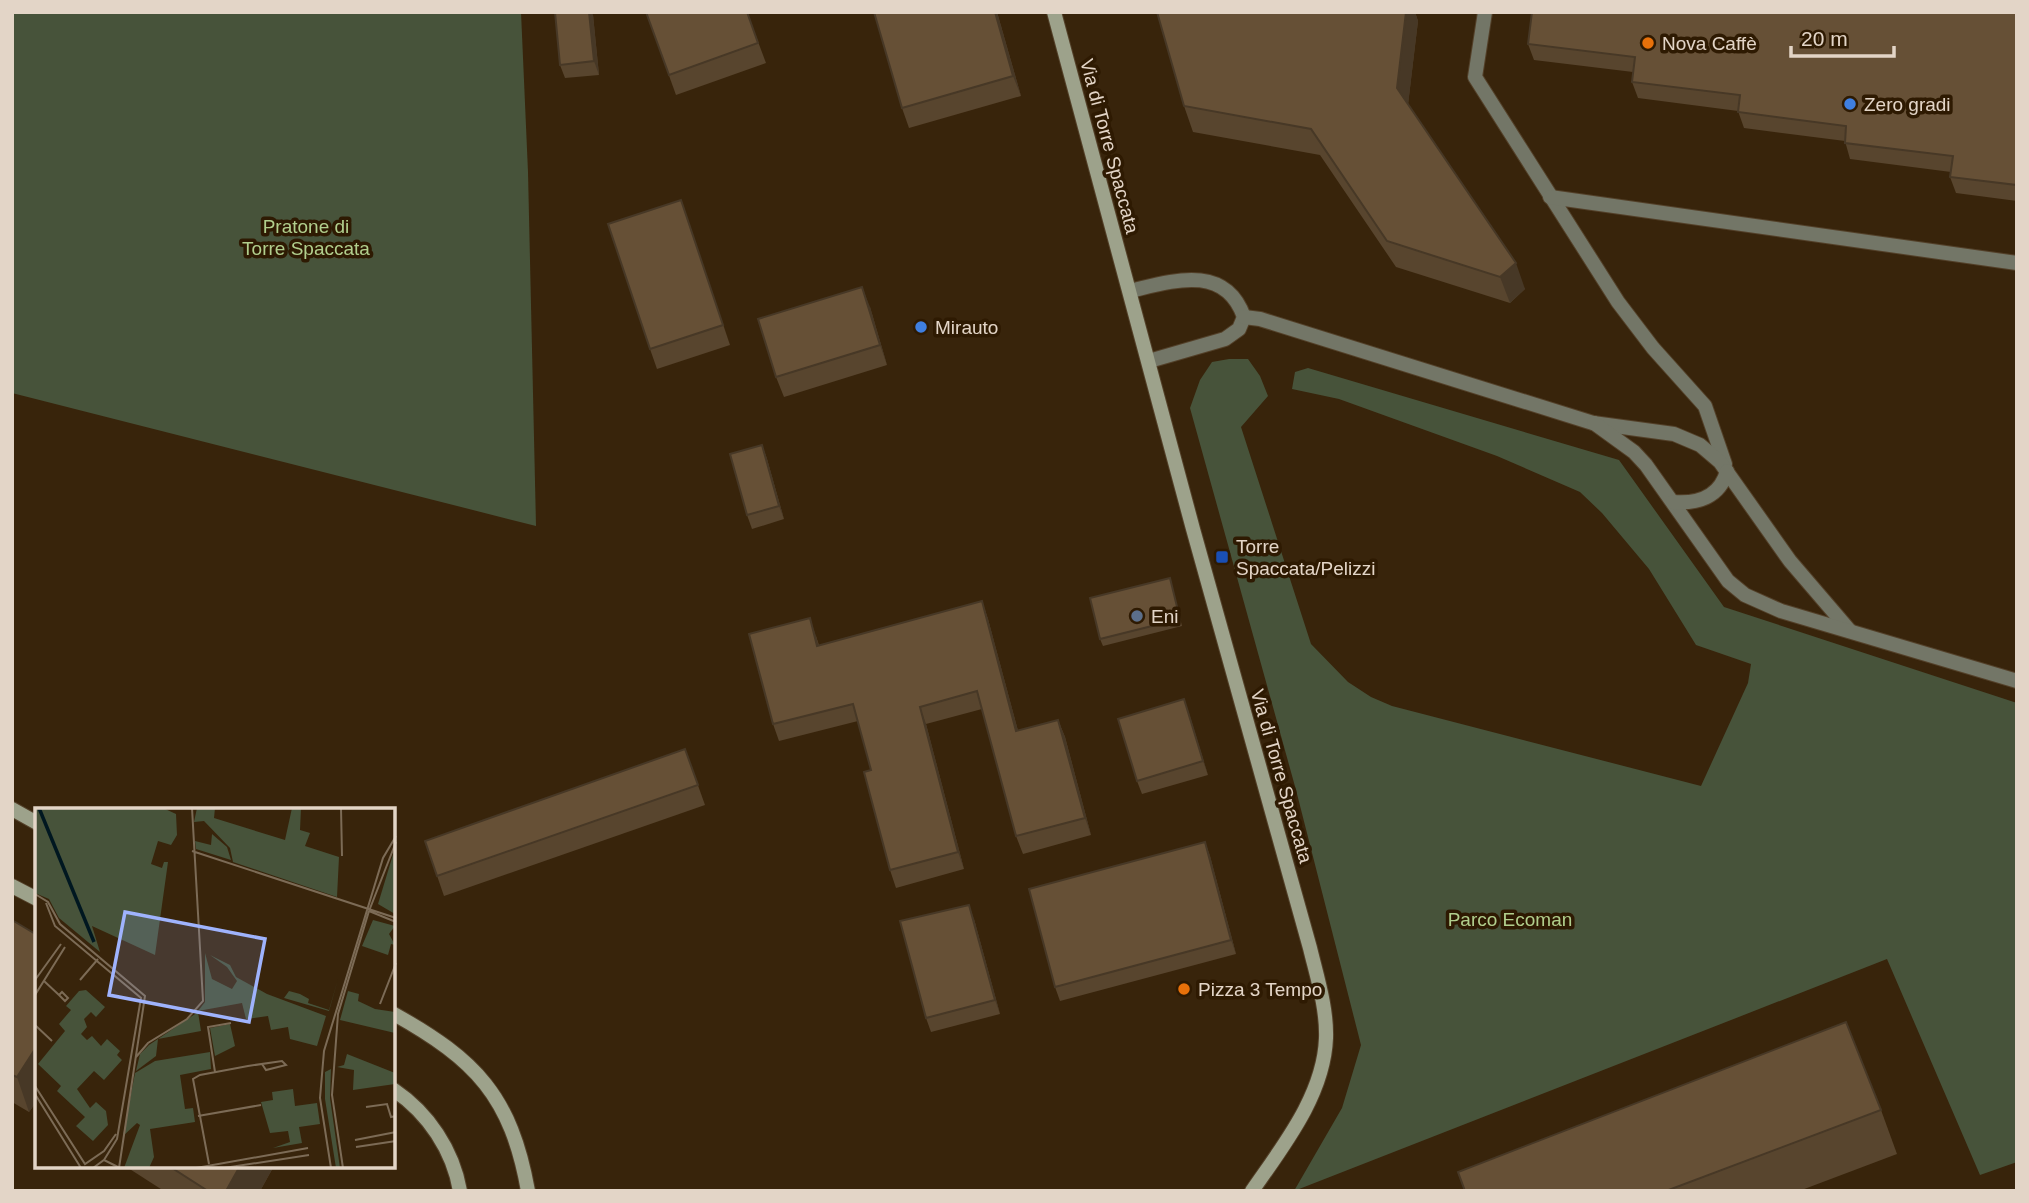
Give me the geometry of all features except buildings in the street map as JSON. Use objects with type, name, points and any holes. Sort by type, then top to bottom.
[{"type":"street","name":"Via di Torre Spaccata","points":[[1054,12],[1193,529],[1310,948],[1324,1010],[1325,1049],[1314,1091],[1282,1147],[1252,1191]]},
{"type":"street","points":[[12,809],[35,822]]},
{"type":"street","points":[[12,886],[35,898]]},
{"type":"street","points":[[396,1015],[456,1052],[485,1083],[512,1129],[528,1191]]},
{"type":"street","points":[[396,1092],[418,1109],[436,1132],[453,1163],[460,1191]]},
{"type":"lane","points":[[1485,12],[1475,77],[1618,302],[1653,348],[1705,406],[1727,471],[1721,488],[1714,494],[1690,503],[1673,502]]},
{"type":"lane","points":[[1550,197],[2017,263]]},
{"type":"lane","points":[[1130,291],[1171,281],[1202,281],[1223,287],[1236,299],[1244,317],[1239,329],[1225,339],[1149,361]]},
{"type":"lane","points":[[1244,317],[1260,319],[1593,423],[1659,431],[1687,439],[1707,449],[1727,471],[1790,561],[1850,631]]},
{"type":"lane","points":[[1593,423],[1646,465],[1720,572],[1735,588],[1754,600],[1781,611],[2017,681]]},
{"type":"green space","name":"Pratone di Torre Spaccata","points":[[12,12],[521,12],[528,172],[536,526],[12,393]]},
{"type":"green space","name":"Parco Ecoman","points":[[1248,359],[1260,376],[1268,396],[1241,427],[1311,644],[1348,682],[1371,697],[1392,706],[1701,786],[1748,683],[1751,664],[1696,645],[1649,569],[1602,513],[1580,492],[1497,456],[1339,399],[1292,389],[1295,372],[1308,368],[1619,460],[1724,607],[2017,703],[2017,1162],[1980,1175],[1887,959],[1294,1191],[1342,1108],[1361,1045],[1296,790],[1190,408],[1200,380],[1212,362]]},
{"type":"place","name":"Nova Caffè","points":[[1648,43]]},
{"type":"place","name":"Zero gradi","points":[[1850,104]]},
{"type":"place","name":"Mirauto","points":[[921,327]]},
{"type":"place","name":"Torre Spaccata/Pelizzi","points":[[1222,557]]},
{"type":"place","name":"Eni","points":[[1137,616]]},
{"type":"place","name":"Pizza 3 Tempo","points":[[1184,989]]}]
